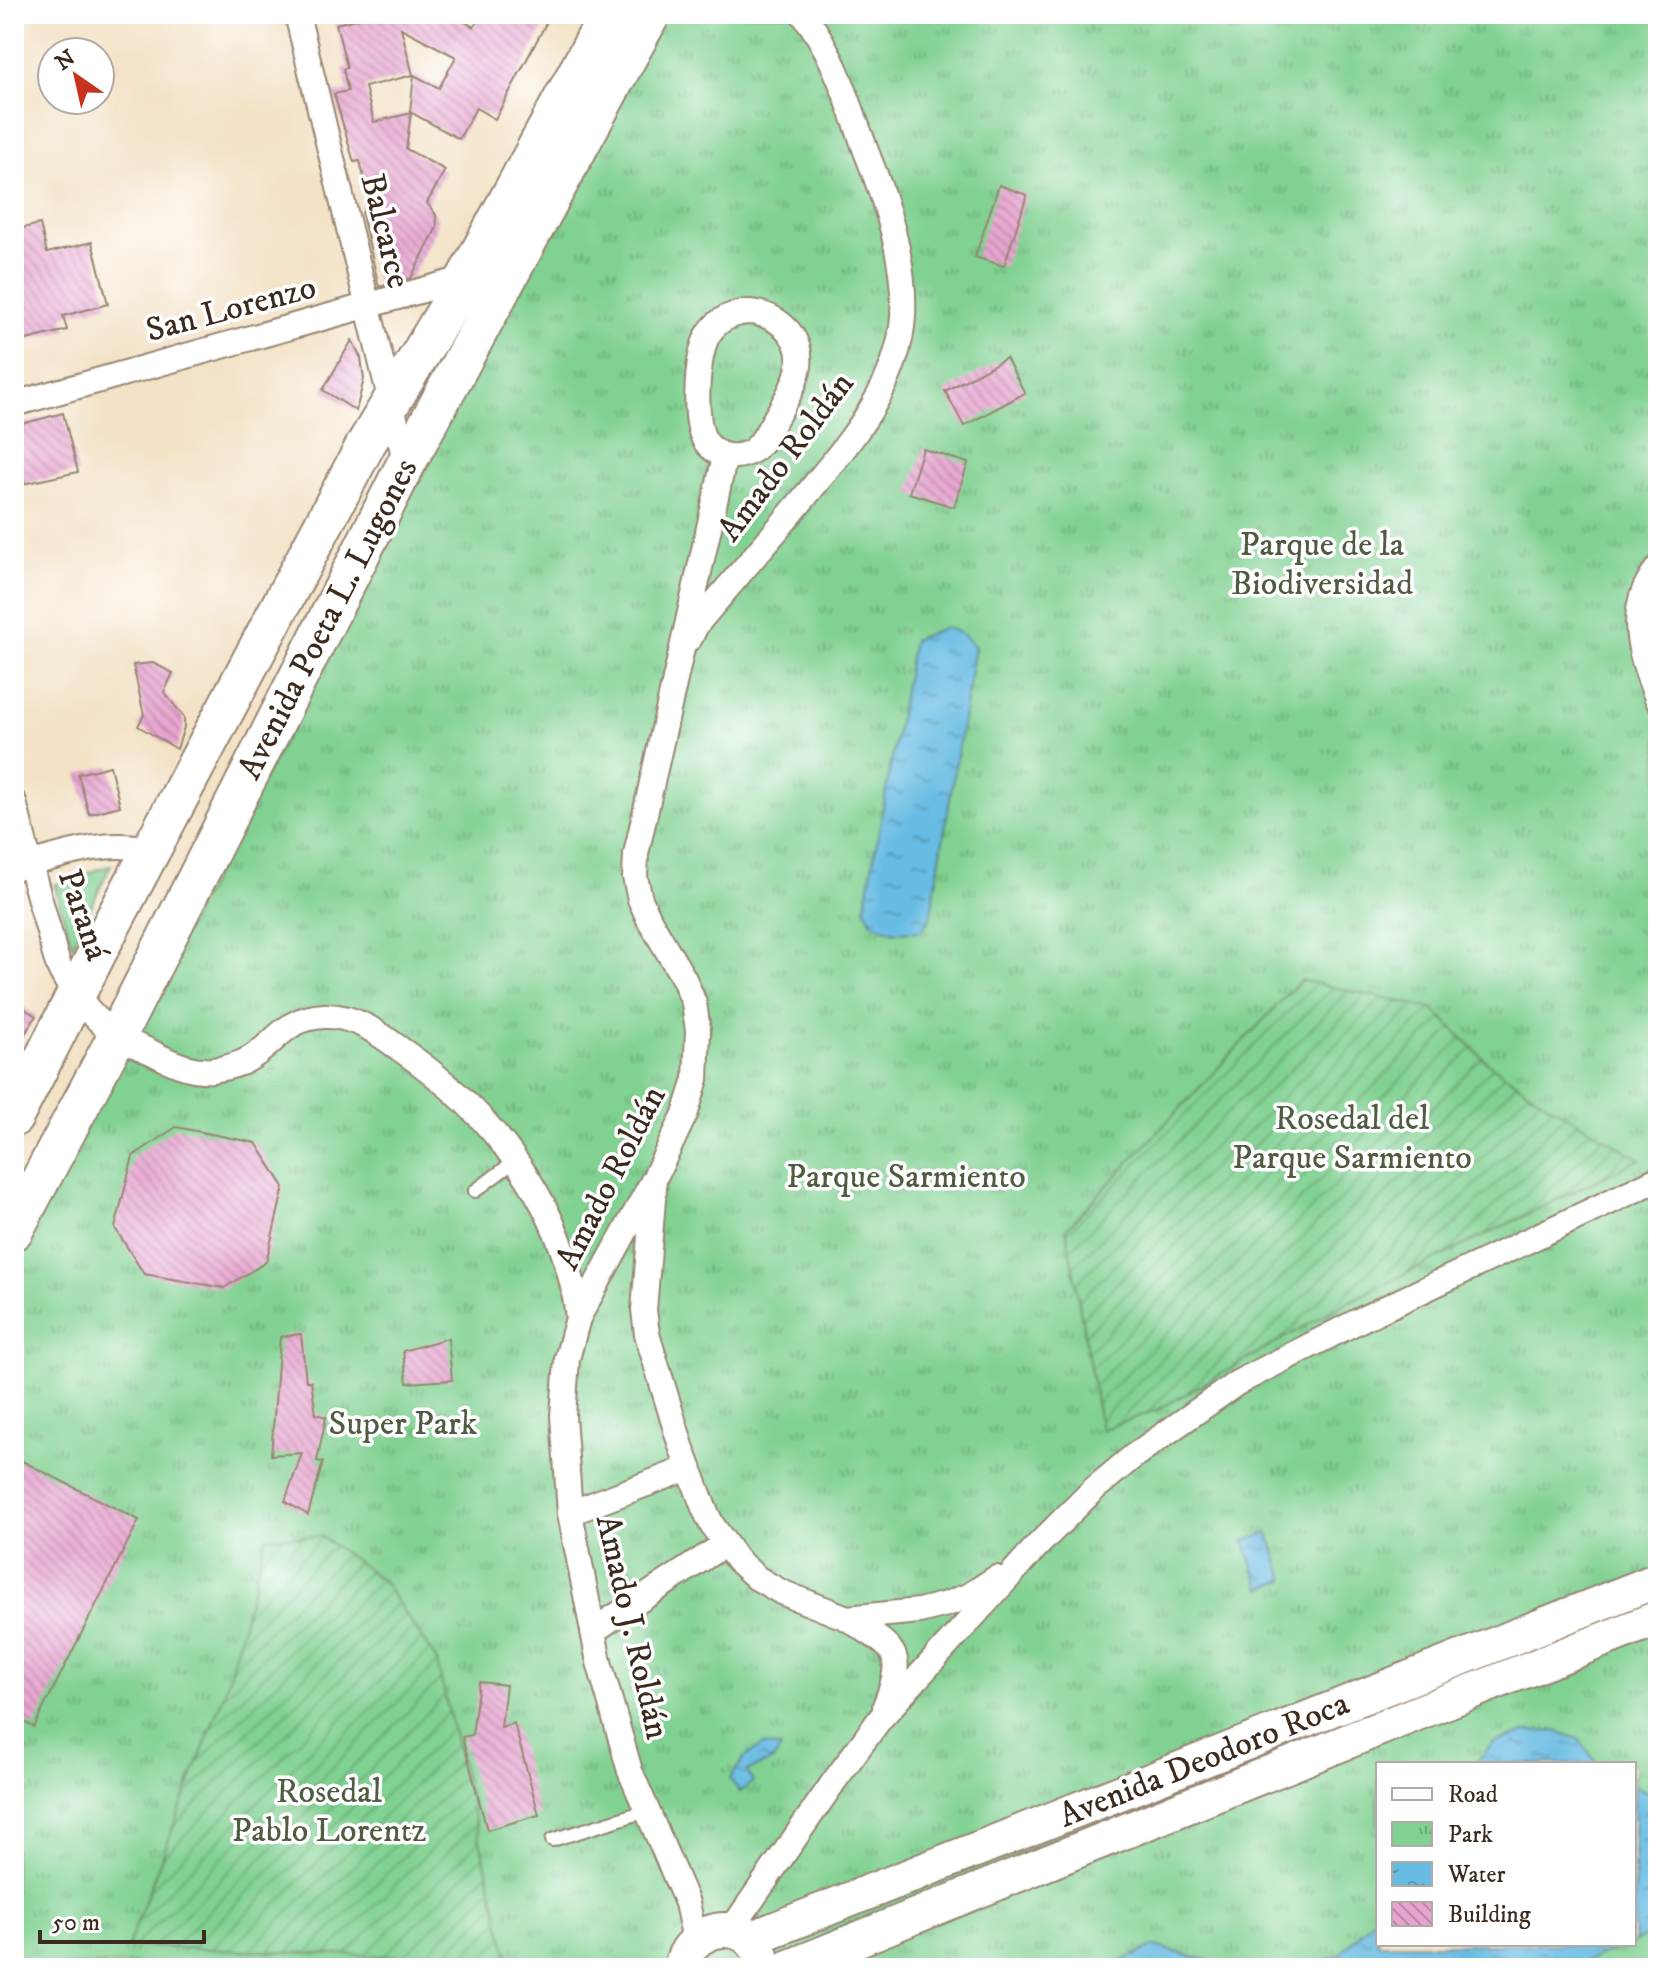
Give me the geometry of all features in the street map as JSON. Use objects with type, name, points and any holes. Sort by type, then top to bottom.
[{"type":"main road","name":"Avenida Poeta L. Lugones","points":[[14,1117],[151,850],[390,402],[466,278],[609,14]]},
{"type":"main road","name":"Avenida Poeta L. Lugones","points":[[14,1230],[117,1036],[406,464],[651,14]]},
{"type":"main road","name":"Avenida Deodoro Roca","points":[[688,1954],[718,1929],[748,1946],[821,1913],[1658,1580]]},
{"type":"main road","name":"Avenida Deodoro Roca","points":[[787,1968],[1658,1618]]},
{"type":"street","name":"Balcarce","points":[[297,14],[406,464]]},
{"type":"street","name":"Amado Roldán","points":[[681,654],[697,624],[850,441],[874,405],[899,343],[903,315],[901,279],[887,209],[837,74],[803,14]]},
{"type":"street","name":"San Lorenzo","points":[[14,404],[466,278]]},
{"type":"street","points":[[746,312],[763,314],[779,321],[791,334],[798,351],[799,368],[782,407],[761,442],[743,455],[725,456],[709,447],[701,431],[699,366],[702,346],[710,331],[724,319],[746,312]]},
{"type":"street","name":"Amado Roldán","points":[[578,1318],[655,1177],[686,1112],[696,1079],[698,1030],[694,1003],[684,979],[649,919],[635,877],[636,854],[725,456]]},
{"type":"street","points":[[1658,568],[1641,597],[1637,628],[1646,670],[1658,700]]},
{"type":"street","name":"Paraná","points":[[14,802],[22,867],[61,970],[95,1016],[117,1036],[167,1061],[212,1070],[246,1061],[283,1029],[301,1020],[324,1016],[350,1019],[369,1027],[449,1086],[479,1115],[515,1161],[542,1200],[558,1233],[575,1290],[578,1318]]},
{"type":"street","points":[[22,867],[108,845],[129,844],[151,850]]},
{"type":"street","points":[[655,1177],[644,1310],[647,1334],[689,1468],[712,1525],[737,1560],[757,1578],[781,1592],[847,1618],[888,1646],[898,1667],[880,1719]]},
{"type":"street","points":[[748,1946],[835,1780],[880,1719],[1021,1563],[1103,1481],[1179,1422],[1237,1383],[1360,1320],[1658,1179]]},
{"type":"street","name":"Amado J. Roldán","points":[[578,1318],[567,1359],[563,1416],[570,1513],[593,1631],[630,1771],[687,1903],[688,1954]]},
{"type":"street","points":[[570,1513],[689,1468]]},
{"type":"street","points":[[593,1631],[725,1544]]},
{"type":"street","points":[[847,1618],[919,1611],[947,1604],[970,1595],[1021,1563]]},
{"type":"lane","points":[[475,1191],[515,1161]]},
{"type":"lane","points":[[552,1840],[646,1811]]},
{"type":"green space","name":"Parque Sarmiento","points":[[660,14],[1658,14],[1658,1968],[151,1968],[142,1965],[14,1968],[14,1262]]},
{"type":"green space","points":[[111,865],[72,946],[54,885]]},
{"type":"green space","name":"Rosedal del Parque Sarmiento","points":[[1301,980],[1433,1009],[1489,1064],[1546,1103],[1640,1159],[1348,1302],[1159,1409],[1101,1430],[1066,1229]]},
{"type":"green space","name":"Rosedal Pablo Lorentz","points":[[321,1536],[382,1580],[436,1659],[509,1961],[128,1946],[225,1691],[266,1537]]},
{"type":"water","points":[[945,627],[964,635],[975,647],[930,919],[921,931],[894,932],[872,923],[865,908],[913,640]]},
{"type":"water","points":[[1268,1533],[1285,1580],[1261,1589],[1244,1541]]},
{"type":"water","points":[[1555,1731],[1579,1739],[1596,1762],[1477,1762],[1492,1744],[1525,1732]]},
{"type":"water","points":[[763,1745],[781,1748],[773,1761],[747,1771],[753,1782],[740,1792],[730,1779],[744,1758]]},
{"type":"water","points":[[1636,1787],[1658,1797],[1658,1933],[1636,1941]]},
{"type":"water","points":[[1376,1916],[1376,1946],[1624,1946],[1569,1968],[1308,1968],[1340,1954]]},
{"type":"water","points":[[1155,1946],[1233,1968],[1105,1968]]},
{"type":"building","points":[[375,14],[450,14],[474,27],[481,14],[551,14],[495,119],[476,108],[459,139],[410,112],[414,75],[439,88],[456,57],[401,28],[413,75],[365,87],[374,122],[411,113],[406,149],[445,170],[427,203],[436,215],[437,227],[411,278],[379,287],[362,214],[369,198],[360,161],[354,162],[334,94],[348,91],[343,69],[347,67],[336,24]]},
{"type":"building","points":[[999,185],[1027,195],[1004,266],[975,257]]},
{"type":"building","points":[[40,224],[47,253],[92,242],[108,304],[63,316],[67,330],[14,343],[14,230]]},
{"type":"building","points":[[352,340],[361,358],[364,379],[356,411],[323,390]]},
{"type":"building","points":[[1006,358],[1025,393],[964,426],[945,391]]},
{"type":"building","points":[[63,413],[78,472],[14,486],[14,426]]},
{"type":"building","points":[[923,449],[968,463],[954,507],[909,493]]},
{"type":"building","points":[[153,663],[173,673],[164,692],[184,717],[177,749],[138,726],[144,715],[133,665]]},
{"type":"building","points":[[110,766],[120,806],[89,814],[78,774]]},
{"type":"building","points":[[14,1002],[36,1016],[14,1051]]},
{"type":"building","points":[[176,1127],[256,1143],[284,1187],[266,1262],[224,1288],[144,1274],[115,1228],[133,1156]]},
{"type":"building","points":[[301,1334],[306,1381],[311,1381],[316,1414],[326,1417],[317,1461],[323,1462],[308,1515],[285,1501],[302,1453],[271,1455],[280,1337]]},
{"type":"building","points":[[448,1338],[452,1380],[407,1383],[403,1351]]},
{"type":"building","points":[[14,1457],[139,1520],[34,1727],[14,1717]]},
{"type":"building","points":[[479,1682],[506,1685],[501,1727],[514,1723],[539,1815],[487,1830],[462,1737],[472,1735]]},
{"type":"park label","name":"Parque de la Biodiversidad","points":[[1322,564]]},
{"type":"park label","name":"Super Park","points":[[403,1424]]}]
